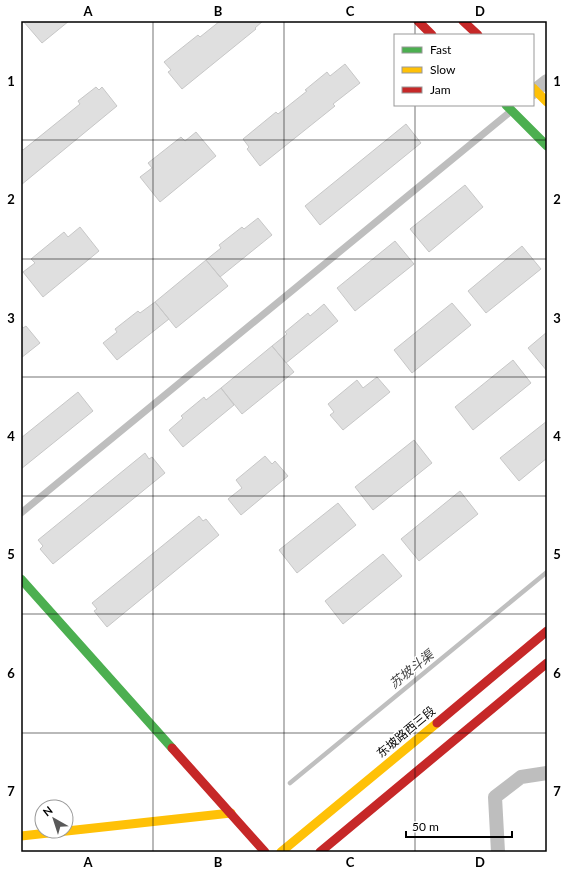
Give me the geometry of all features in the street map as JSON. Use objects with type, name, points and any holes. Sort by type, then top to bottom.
[{"type":"main road","points":[[418,21],[431,34]]},
{"type":"main road","points":[[463,21],[477,34]]},
{"type":"main road","points":[[534,90],[547,102]]},
{"type":"main road","points":[[512,107],[547,146]]},
{"type":"main road","points":[[21,579],[265,852]]},
{"type":"main road","name":"东坡路西三段","points":[[281,852],[547,630]]},
{"type":"main road","points":[[320,852],[547,663]]},
{"type":"main road","points":[[21,836],[231,813]]},
{"type":"street","points":[[534,90],[547,81]]},
{"type":"street","points":[[498,852],[496,797],[521,777],[547,773]]},
{"type":"lane","points":[[21,513],[512,107]]},
{"type":"building","points":[[23,21],[69,21],[42,43]]},
{"type":"building","points":[[220,21],[263,21],[255,28],[256,29],[182,89],[168,72],[171,70],[164,62],[198,35],[200,37]]},
{"type":"building","points":[[345,64],[360,83],[333,104],[335,106],[260,166],[247,149],[249,147],[243,139],[276,112],[278,114],[307,91],[305,90],[327,72],[330,76]]},
{"type":"building","points":[[96,87],[99,90],[102,87],[117,106],[21,185],[21,148],[23,150],[80,104],[78,101]]},
{"type":"building","points":[[406,124],[421,143],[320,225],[305,206]]},
{"type":"building","points":[[196,132],[216,156],[160,202],[140,177],[152,168],[148,163],[181,137],[185,141]]},
{"type":"building","points":[[465,185],[483,207],[429,252],[410,229]]},
{"type":"building","points":[[258,218],[272,235],[220,277],[206,260],[221,248],[219,245],[242,227],[244,229]]},
{"type":"building","points":[[80,227],[99,251],[43,297],[23,272],[35,263],[31,259],[64,232],[68,237]]},
{"type":"building","points":[[395,241],[414,264],[355,311],[337,288]]},
{"type":"building","points":[[522,246],[541,269],[486,313],[468,291]]},
{"type":"building","points":[[206,260],[228,286],[176,328],[155,302]]},
{"type":"building","points":[[155,302],[169,319],[117,360],[103,343],[117,332],[115,329],[138,311],[140,313]]},
{"type":"building","points":[[452,303],[471,325],[412,373],[394,350]]},
{"type":"building","points":[[324,304],[338,321],[286,363],[272,346],[287,334],[285,332],[308,313],[310,316]]},
{"type":"building","points":[[21,325],[23,328],[26,326],[40,343],[21,358]]},
{"type":"building","points":[[547,332],[547,371],[528,348]]},
{"type":"building","points":[[272,346],[294,372],[242,414],[221,388]]},
{"type":"building","points":[[513,360],[531,383],[473,430],[455,407]]},
{"type":"building","points":[[377,377],[390,392],[343,430],[330,415],[334,412],[328,404],[357,380],[363,388]]},
{"type":"building","points":[[221,388],[234,405],[183,447],[169,430],[183,418],[181,416],[204,397],[206,400]]},
{"type":"building","points":[[78,392],[93,411],[21,469],[21,438]]},
{"type":"building","points":[[547,421],[547,458],[519,481],[500,458]]},
{"type":"building","points":[[414,440],[432,463],[373,510],[355,487]]},
{"type":"building","points":[[145,453],[149,459],[152,457],[165,473],[53,564],[40,549],[43,546],[38,540]]},
{"type":"building","points":[[265,456],[272,464],[275,461],[288,476],[241,515],[228,499],[242,488],[236,480]]},
{"type":"building","points":[[460,491],[478,514],[419,561],[401,539]]},
{"type":"building","points":[[338,503],[356,525],[297,573],[279,550]]},
{"type":"building","points":[[199,516],[203,521],[206,519],[219,535],[107,627],[94,611],[97,609],[92,603]]},
{"type":"building","points":[[383,554],[402,576],[343,624],[325,601]]},
{"type":"waterway","name":"苏坡斗渠","points":[[290,783],[547,572]]},
{"type":"traffic: fast","points":[[507,106],[547,146]]},
{"type":"traffic: fast","points":[[21,579],[172,748]]},
{"type":"traffic: slow","points":[[534,89],[547,102]]},
{"type":"traffic: slow","points":[[281,852],[437,723]]},
{"type":"traffic: slow","points":[[21,836],[231,813]]},
{"type":"traffic: jam","points":[[418,21],[431,34]]},
{"type":"traffic: jam","points":[[463,21],[477,34]]},
{"type":"traffic: jam","points":[[437,723],[547,631]]},
{"type":"traffic: jam","points":[[320,852],[547,663]]},
{"type":"traffic: jam","points":[[172,748],[265,852]]}]
